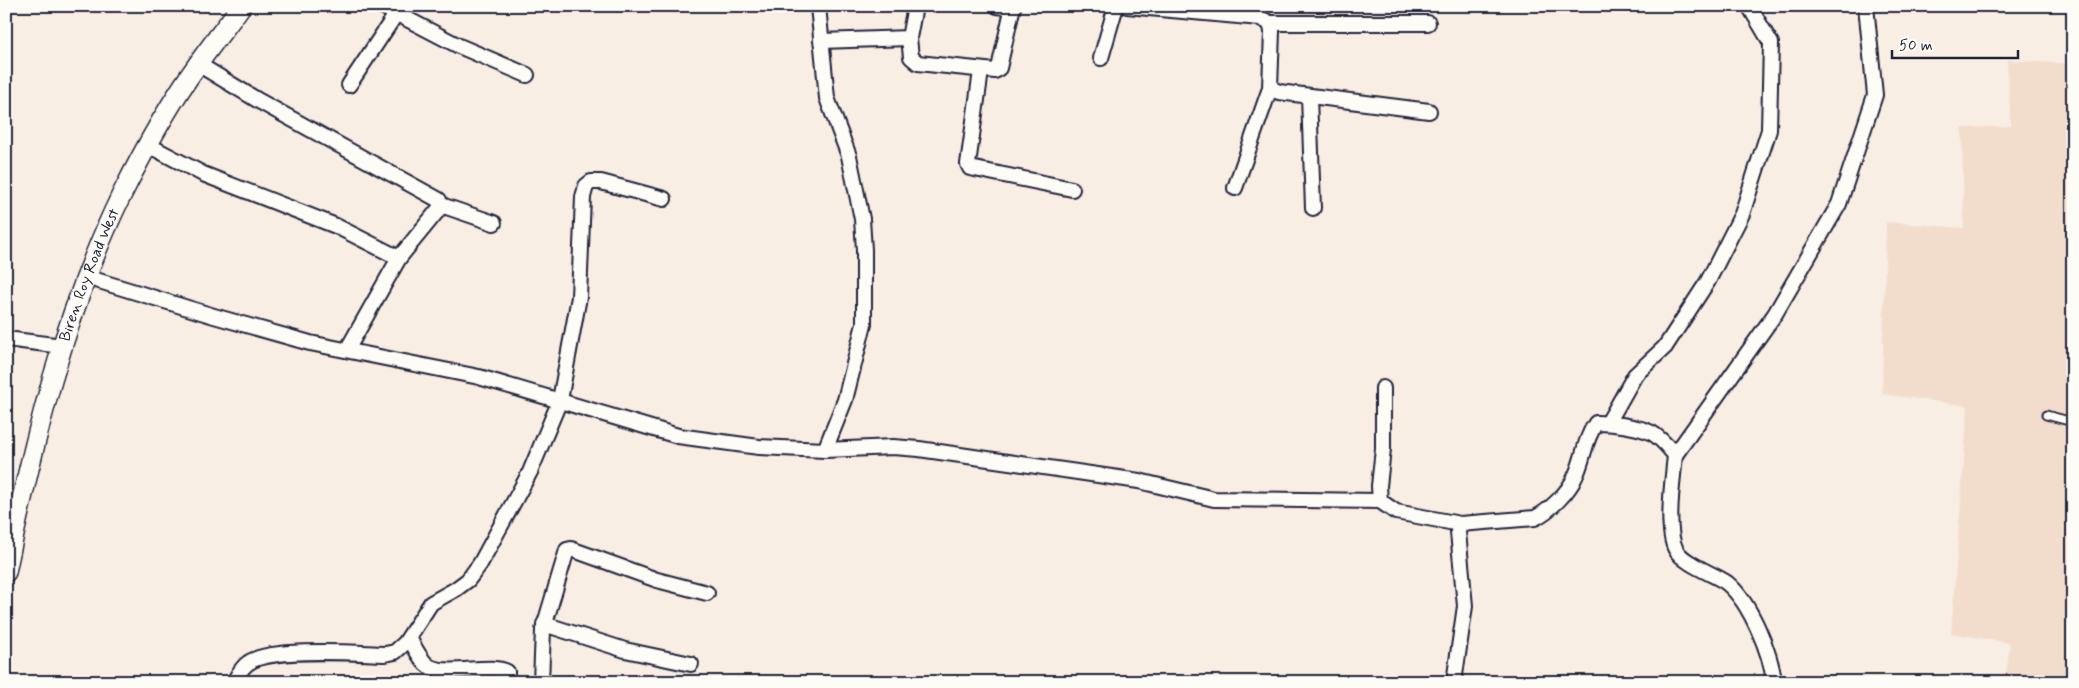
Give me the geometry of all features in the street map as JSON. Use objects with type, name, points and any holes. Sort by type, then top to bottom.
[{"type":"main road","name":"Biren Roy Road West","points":[[6,572],[44,409],[62,346],[86,277],[122,194],[148,145],[198,64],[241,6]]},
{"type":"street","points":[[818,6],[827,98],[849,156],[862,219],[865,309],[861,338],[845,400],[825,450]]},
{"type":"street","points":[[915,6],[909,38],[911,57],[918,63],[981,71],[995,71],[999,68],[1013,7],[997,6]]},
{"type":"street","points":[[1102,58],[1116,6]]},
{"type":"street","points":[[1127,6],[1260,18],[1270,23],[1428,23]]},
{"type":"street","points":[[1608,423],[1635,375],[1665,347],[1708,281],[1742,214],[1769,130],[1771,43],[1749,6]]},
{"type":"street","points":[[1774,682],[1772,668],[1760,635],[1741,599],[1726,583],[1702,570],[1676,551],[1670,531],[1675,455],[1775,314],[1839,204],[1875,95],[1866,6]]},
{"type":"street","points":[[349,85],[389,9],[459,46],[527,75]]},
{"type":"street","points":[[1235,188],[1270,88],[1272,31],[1270,23]]},
{"type":"street","points":[[821,41],[909,38]]},
{"type":"street","points":[[198,64],[259,101],[433,195],[439,200],[441,205],[494,223]]},
{"type":"street","points":[[981,71],[968,164],[970,168],[1072,189]]},
{"type":"street","points":[[1270,88],[1280,92],[1429,111]]},
{"type":"street","points":[[1309,96],[1313,208]]},
{"type":"street","points":[[148,145],[203,174],[336,226],[399,258]]},
{"type":"street","points":[[234,682],[247,663],[282,654],[385,654],[396,652],[409,638],[431,603],[462,585],[480,564],[530,472],[560,400],[579,298],[583,197],[586,186],[591,182],[601,182],[664,199]]},
{"type":"street","points":[[347,350],[399,258],[441,205]]},
{"type":"street","points":[[86,277],[214,316],[310,342],[480,377],[678,436],[759,447],[825,450],[893,447],[919,449],[1139,481],[1214,499],[1380,501],[1396,512],[1460,524],[1535,518],[1546,513],[1575,478],[1588,434],[1596,423],[1608,423],[1651,432],[1662,440],[1675,455]]},
{"type":"street","points":[[6,339],[62,346]]},
{"type":"street","points":[[1380,501],[1379,486],[1383,449],[1383,388]]},
{"type":"street","points":[[1454,682],[1465,606],[1458,532],[1460,524]]},
{"type":"street","points":[[541,682],[544,624],[566,550],[571,549],[657,580],[708,593]]},
{"type":"street","points":[[544,624],[625,650],[691,664]]},
{"type":"street","points":[[409,638],[427,664],[433,668],[459,670],[500,669],[506,672],[507,682]]},
{"type":"lane","points":[[2046,415],[2073,422]]},
{"type":"shaded area","points":[[2007,60],[2073,64],[2073,682],[2005,682],[2010,643],[1951,633],[1968,406],[1882,394],[1886,222],[1964,228],[1962,128],[2011,126]]}]
